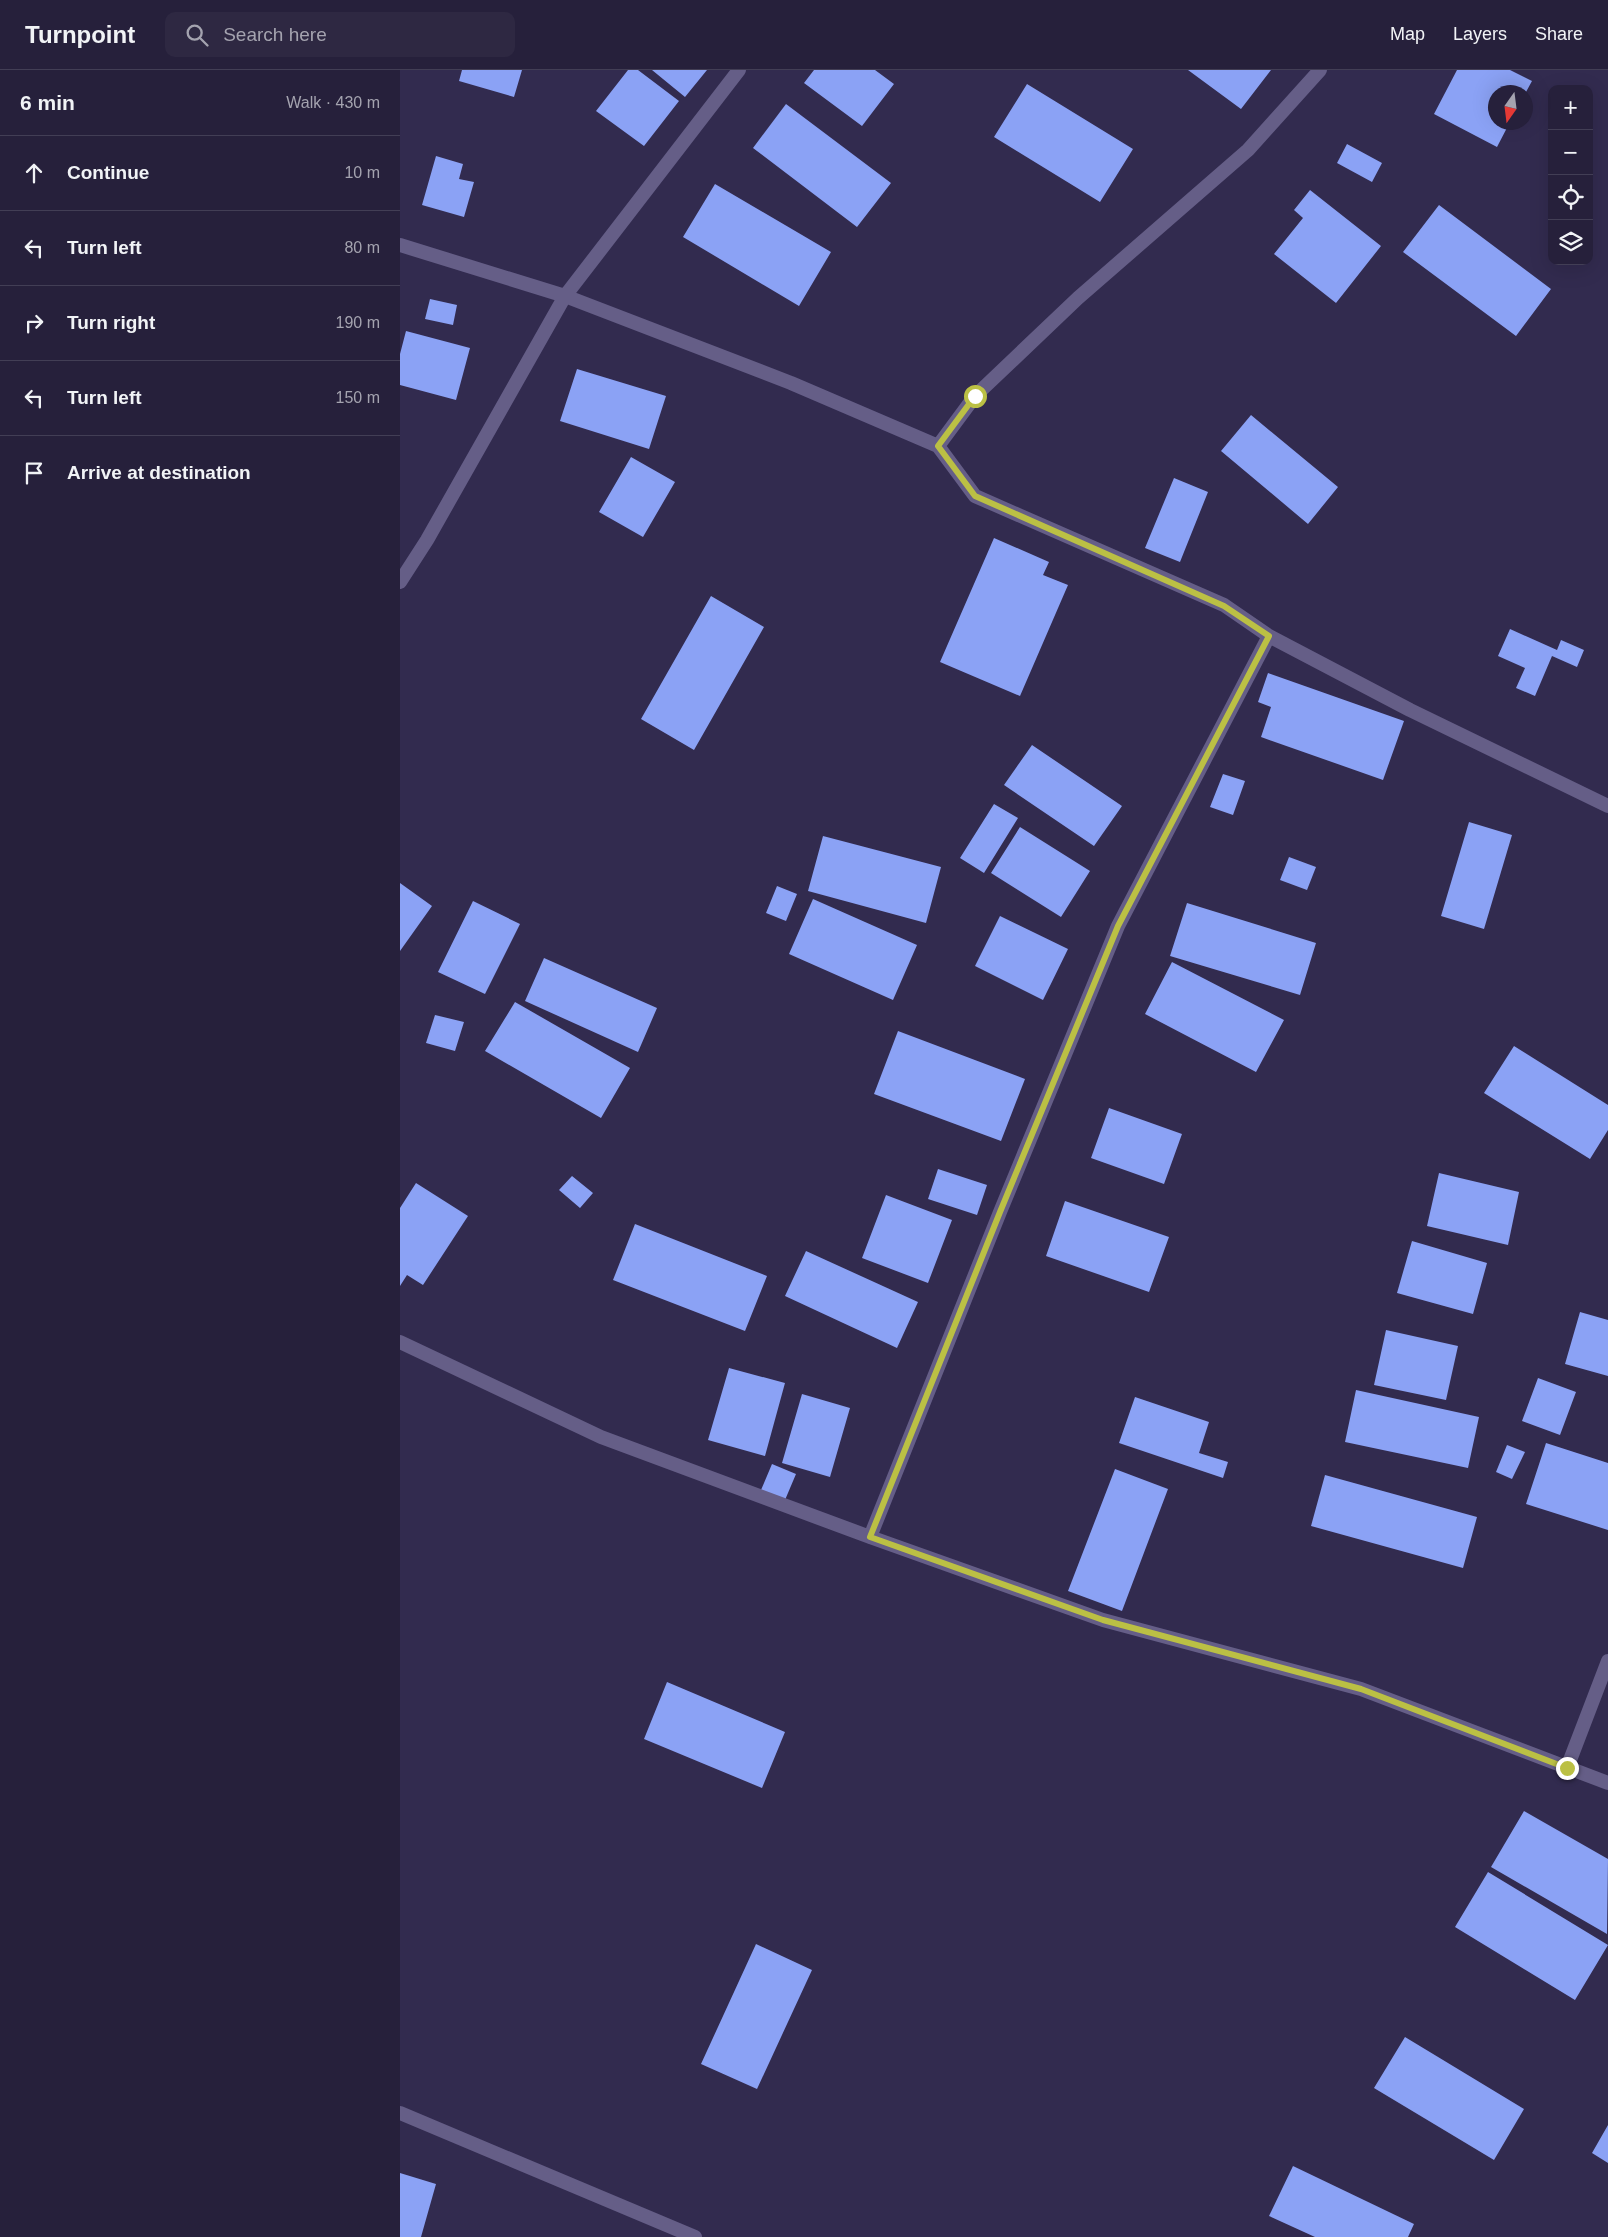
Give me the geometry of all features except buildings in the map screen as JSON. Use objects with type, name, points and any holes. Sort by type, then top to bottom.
[{"type":"street","points":[[400,582],[427,540],[565,296],[739,70]]},
{"type":"street","points":[[938,446],[975,396],[1078,298],[1248,150],[1320,70]]},
{"type":"street","points":[[400,245],[565,296],[791,383],[938,446],[975,496],[1224,606],[1269,636],[1410,710],[1608,806]]},
{"type":"street","points":[[870,1537],[996,1221],[1118,926],[1269,636]]},
{"type":"street","points":[[400,1342],[601,1437],[870,1537],[1103,1620],[1361,1689],[1608,1783]]},
{"type":"street","points":[[1567,1768],[1608,1661]]},
{"type":"street","points":[[400,2113],[696,2237]]},
{"type":"route","points":[[975,396],[938,446],[975,496],[1224,606],[1269,636],[1118,926],[1000,1212],[870,1537],[1103,1620],[1361,1689],[1567,1768]]}]
